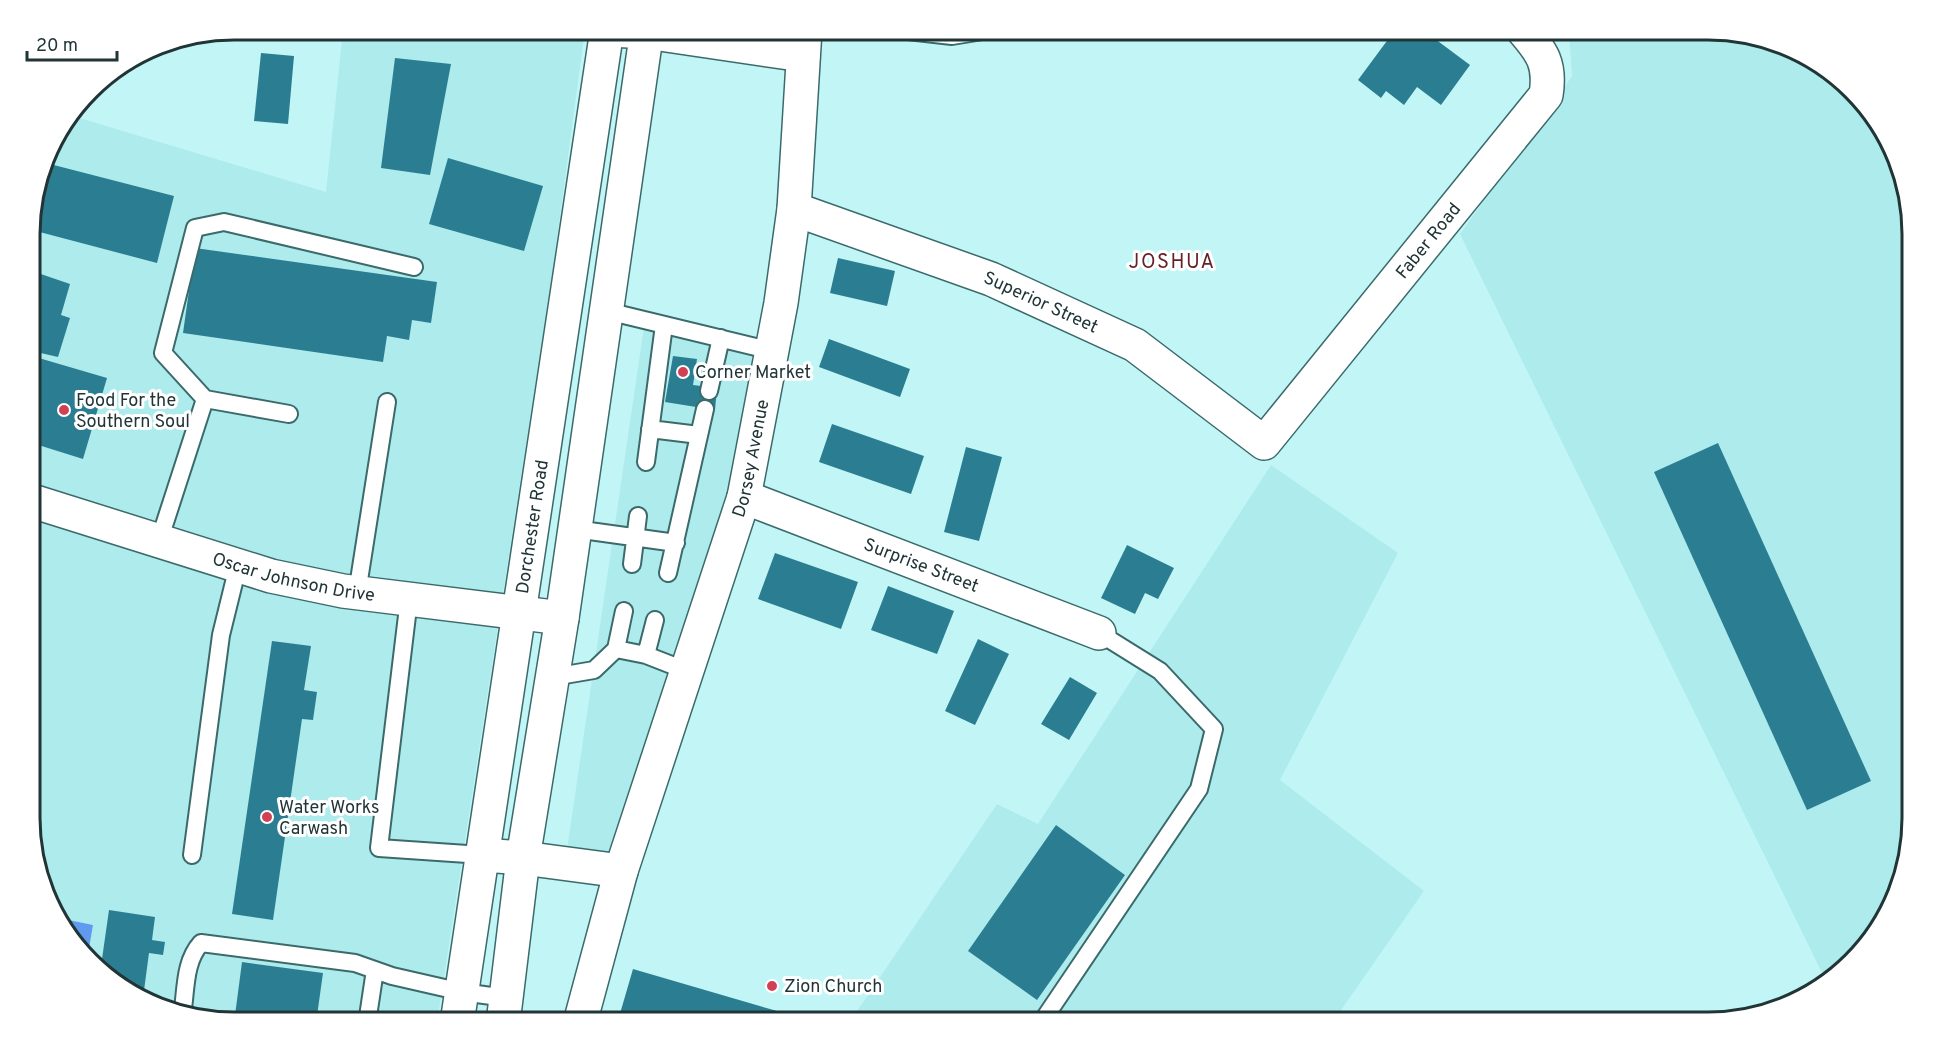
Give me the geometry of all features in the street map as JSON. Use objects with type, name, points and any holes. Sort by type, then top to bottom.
[{"type":"street","name":"Dorchester Road","points":[[459,1007],[607,40]]},
{"type":"street","points":[[504,1010],[522,858],[562,618],[646,40]]},
{"type":"street","points":[[765,40],[804,43]]},
{"type":"street","name":"Faber Road","points":[[1264,443],[1546,95],[1549,76],[1541,51],[1532,40]]},
{"type":"street","name":"Dorsey Avenue","points":[[583,1012],[621,871],[744,497],[772,351],[794,209],[804,43]]},
{"type":"street","name":"Superior Street","points":[[794,209],[991,279],[1135,345],[1264,443]]},
{"type":"street","name":"Surprise Street","points":[[744,497],[1099,633]]},
{"type":"street","name":"Oscar Johnson Drive","points":[[41,504],[271,576],[357,593],[562,618]]},
{"type":"street","points":[[482,855],[621,871]]},
{"type":"lane","points":[[289,414],[205,399],[163,353],[195,228],[224,222],[414,267]]},
{"type":"lane","points":[[607,311],[772,351]]},
{"type":"lane","points":[[646,462],[664,325]]},
{"type":"lane","points":[[709,391],[721,338]]},
{"type":"lane","points":[[159,541],[205,399]]},
{"type":"lane","points":[[357,593],[387,402]]},
{"type":"lane","points":[[668,573],[705,409]]},
{"type":"lane","points":[[650,429],[699,435]]},
{"type":"lane","points":[[632,564],[638,516]]},
{"type":"lane","points":[[575,529],[676,543]]},
{"type":"lane","points":[[192,855],[220,635],[238,566]]},
{"type":"lane","points":[[409,599],[379,848],[482,855]]},
{"type":"lane","points":[[553,677],[594,670],[616,649],[624,611]]},
{"type":"lane","points":[[646,655],[655,620]]},
{"type":"lane","points":[[1048,1012],[1199,789],[1214,729],[1160,671],[1099,633]]},
{"type":"lane","points":[[616,649],[646,655],[687,672]]},
{"type":"lane","points":[[184,1005],[192,953],[201,943],[355,963],[392,976],[459,1007],[504,1010]]},
{"type":"lane","points":[[369,1012],[375,970]]},
{"type":"shaded area","points":[[342,40],[584,40],[554,261],[439,1012],[222,1012],[197,1009],[172,1002],[127,980],[89,946],[93,925],[70,920],[55,892],[42,843],[40,818],[41,222],[44,197],[55,161],[80,118],[326,192]]},
{"type":"shaded area","points":[[1532,40],[1558,40],[1541,51]]},
{"type":"shaded area","points":[[1569,40],[1708,40],[1746,44],[1771,51],[1816,73],[1846,97],[1876,138],[1888,161],[1896,185],[1901,210],[1902,235],[1901,843],[1892,881],[1870,926],[1854,946],[1823,975],[1460,234],[1572,76]]},
{"type":"shaded area","points":[[645,320],[772,351],[621,871],[565,863]]},
{"type":"shaded area","points":[[1271,465],[1398,553],[1280,780],[1424,891],[1340,1012],[856,1012],[997,804],[1038,824]]},
{"type":"water","points":[[70,920],[93,925],[89,946]]},
{"type":"building","points":[[1388,40],[1436,40],[1470,65],[1441,105],[1417,87],[1404,105],[1386,91],[1381,98],[1358,80]]},
{"type":"building","points":[[261,53],[294,56],[288,124],[254,121]]},
{"type":"building","points":[[395,58],[451,64],[430,175],[381,168]]},
{"type":"building","points":[[448,158],[543,186],[524,251],[429,224]]},
{"type":"building","points":[[54,165],[174,196],[157,263],[41,232],[44,197]]},
{"type":"building","points":[[195,248],[437,282],[431,323],[412,320],[409,340],[387,336],[383,362],[183,333]]},
{"type":"building","points":[[838,258],[895,271],[887,306],[830,293]]},
{"type":"building","points":[[41,274],[70,284],[61,315],[70,318],[58,357],[41,353]]},
{"type":"building","points":[[829,339],[910,369],[900,397],[819,367]]},
{"type":"building","name":"Corner Market","points":[[673,356],[697,359],[693,385],[717,388],[715,410],[665,402]]},
{"type":"building","name":"Food For the Southern Soul","points":[[41,359],[107,378],[83,459],[41,446]]},
{"type":"building","points":[[832,424],[924,456],[911,494],[819,462]]},
{"type":"building","points":[[1718,443],[1871,781],[1807,810],[1654,472]]},
{"type":"building","points":[[966,447],[1002,457],[979,541],[944,532]]},
{"type":"building","points":[[1127,545],[1174,568],[1158,599],[1145,593],[1135,614],[1101,598]]},
{"type":"building","points":[[775,553],[858,582],[841,629],[758,599]]},
{"type":"building","points":[[888,586],[954,611],[937,654],[871,630]]},
{"type":"building","points":[[978,639],[1009,654],[975,725],[945,711]]},
{"type":"building","name":"Water Works Carwash","points":[[272,641],[311,646],[304,690],[317,692],[313,720],[302,719],[273,920],[232,914]]},
{"type":"building","points":[[1070,677],[1097,693],[1069,740],[1041,724]]},
{"type":"building","points":[[1056,825],[1125,875],[1037,1000],[968,951]]},
{"type":"building","points":[[109,910],[155,917],[152,940],[165,942],[163,955],[149,953],[144,989],[127,980],[102,959]]},
{"type":"building","points":[[242,962],[323,973],[318,1012],[235,1012]]},
{"type":"building","points":[[633,969],[777,1011],[777,1012],[620,1012]]},
{"type":"place","name":"Corner Market","points":[[683,372]]},
{"type":"place","name":"Food For the Southern Soul","points":[[64,410]]},
{"type":"place","name":"Water Works Carwash","points":[[267,817]]},
{"type":"place","name":"Zion Church","points":[[772,986]]},
{"type":"district","name":"JOSHUA","points":[[1172,261]]}]
